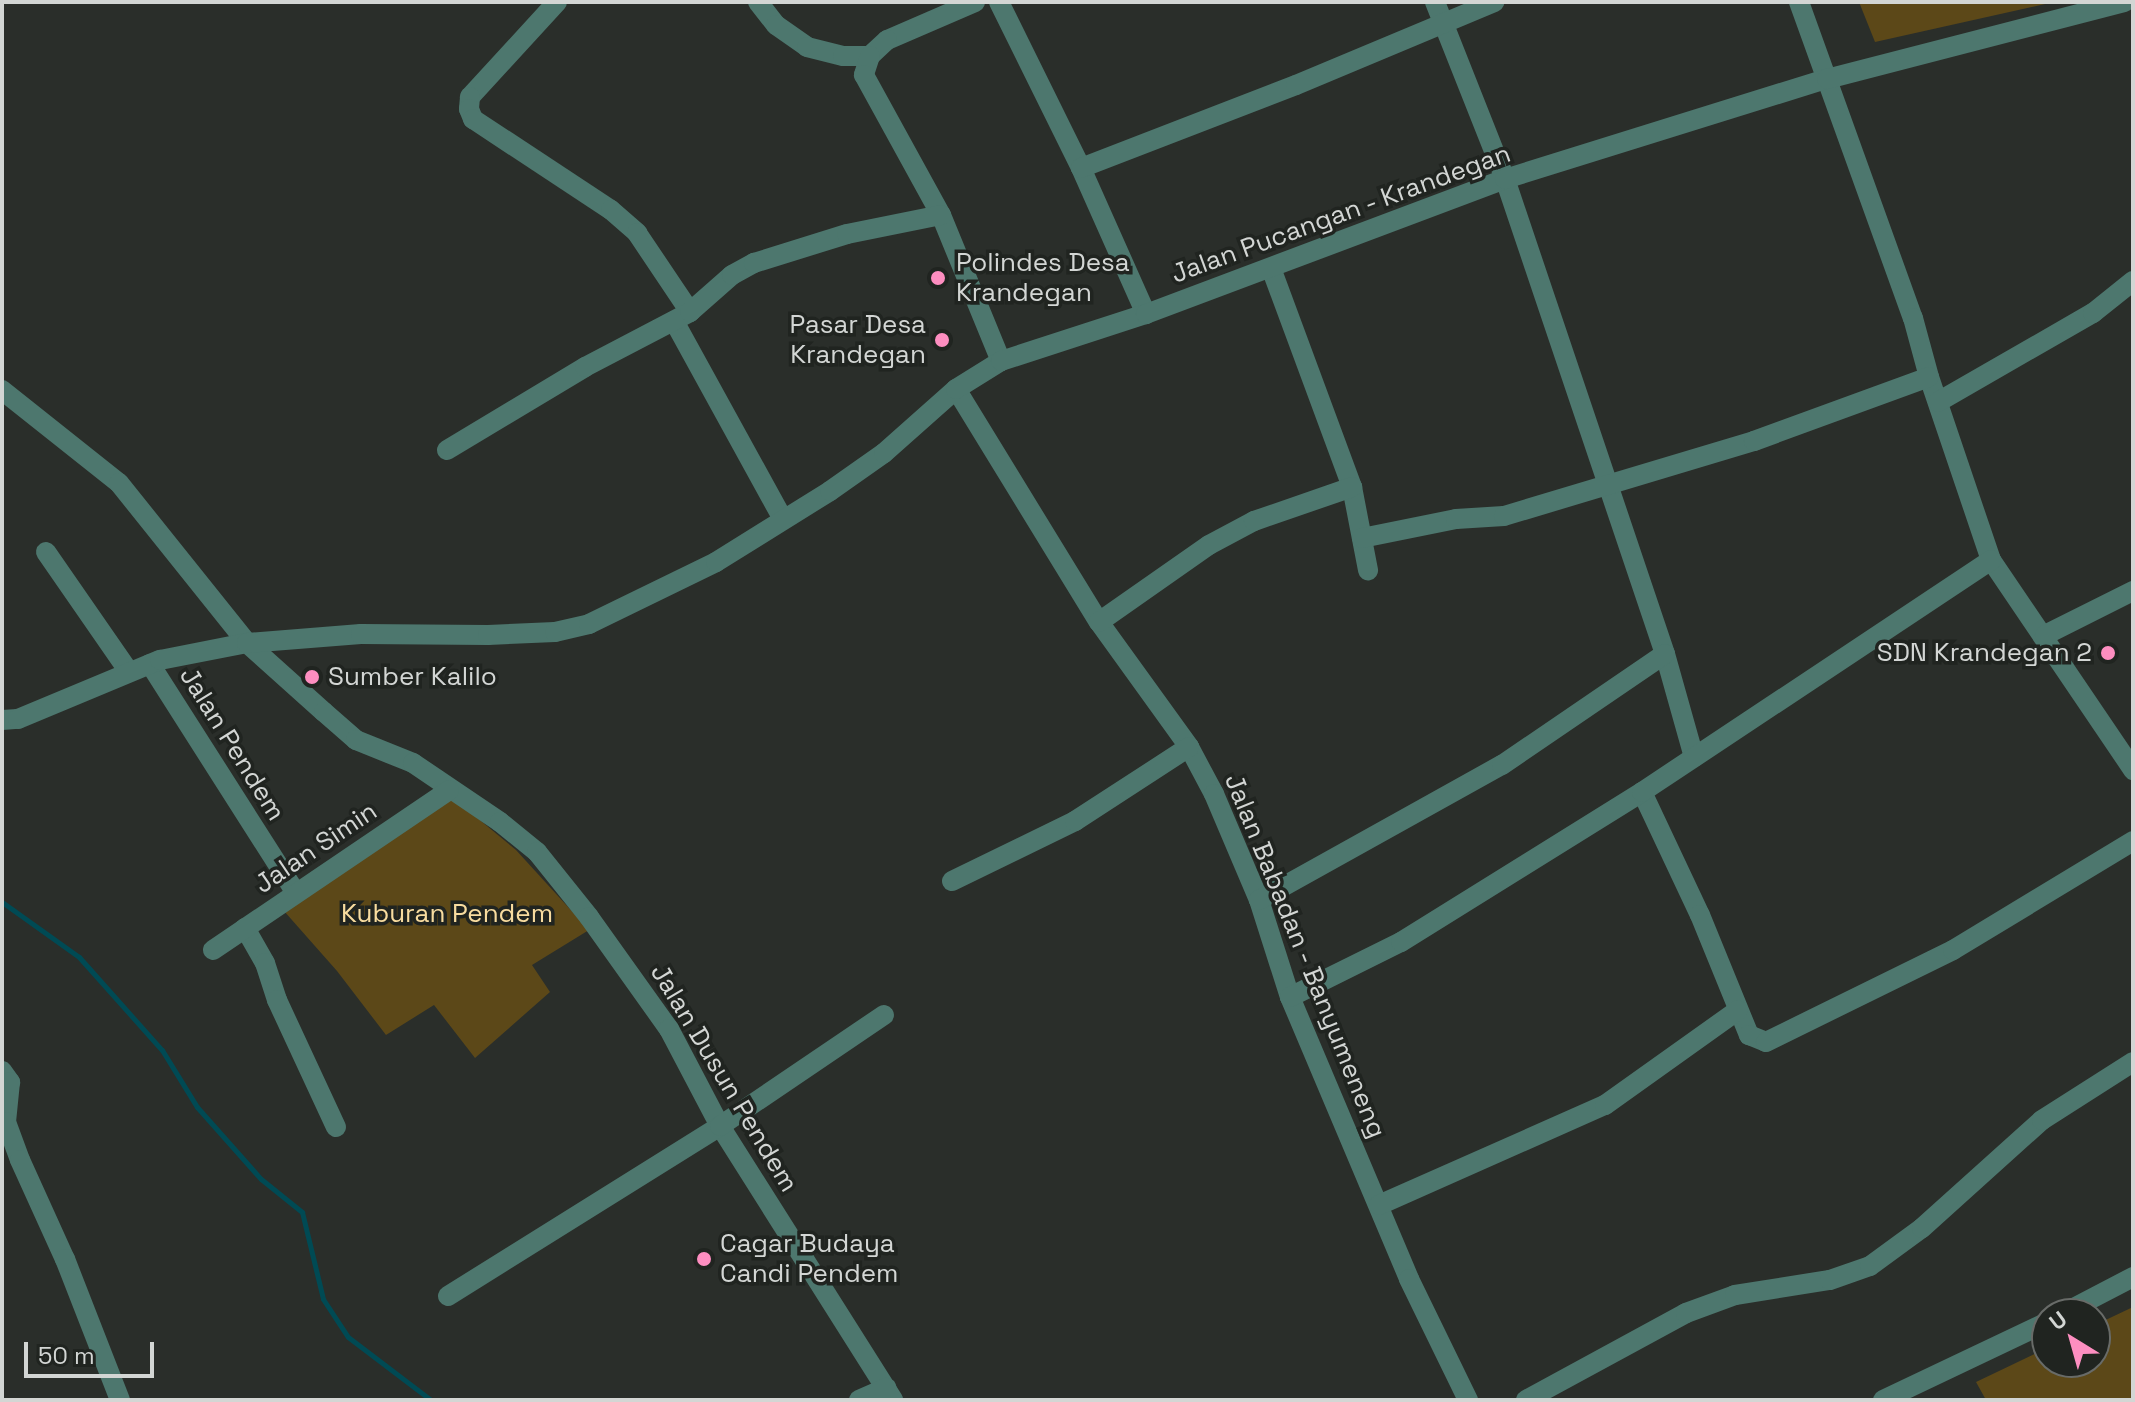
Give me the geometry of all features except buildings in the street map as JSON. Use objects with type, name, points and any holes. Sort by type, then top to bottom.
[{"type":"street","points":[[557,2],[470,97],[469,109],[473,119],[611,210],[637,233],[783,519]]},
{"type":"street","points":[[758,2],[776,25],[807,47],[843,56],[870,56]]},
{"type":"street","points":[[975,2],[887,40],[870,56],[864,75],[941,215],[1001,361]]},
{"type":"street","points":[[999,2],[1081,168],[1146,314]]},
{"type":"street","points":[[1435,2],[1505,179],[1665,654],[1694,757]]},
{"type":"street","points":[[1081,168],[1494,2]]},
{"type":"street","points":[[1799,2],[1913,318],[1929,377],[1991,560],[2045,635],[2133,770]]},
{"type":"street","name":"Jalan Pucangan - Krandegan","points":[[2,720],[18,719],[150,664],[247,643],[417,632],[488,635],[555,632],[589,624],[716,562],[884,453],[956,389],[1001,361],[1146,314],[1505,179],[1827,79],[2124,2]]},
{"type":"street","points":[[447,450],[585,367],[682,317],[732,275],[754,263],[847,234],[941,215]]},
{"type":"street","points":[[1271,268],[1352,487],[1368,570]]},
{"type":"street","points":[[1938,402],[2093,313],[2133,281]]},
{"type":"street","points":[[1362,538],[1456,519],[1504,516],[1754,441],[1929,377]]},
{"type":"street","name":"Jalan Babadan - Banyumeneng","points":[[956,389],[1099,622],[1189,747],[1214,794],[1259,900],[1290,997],[1409,1279],[1468,1400]]},
{"type":"street","name":"Jalan Dusun Pendem","points":[[2,390],[119,483],[247,643],[356,740],[413,763],[500,822],[537,852],[589,917],[669,1029],[720,1126],[890,1394]]},
{"type":"street","points":[[1099,622],[1209,545],[1254,521],[1352,487]]},
{"type":"street","points":[[46,552],[129,672]]},
{"type":"street","points":[[1290,997],[1401,942],[1642,792],[1991,560]]},
{"type":"street","points":[[2045,635],[2133,591]]},
{"type":"street","points":[[1259,900],[1502,765],[1665,654]]},
{"type":"street","name":"Jalan Pendem","points":[[150,664],[295,892]]},
{"type":"street","points":[[952,881],[1075,821],[1189,747]]},
{"type":"street","name":"Jalan Simin","points":[[213,950],[449,790]]},
{"type":"street","points":[[1642,792],[1700,915],[1749,1035],[1766,1042],[1953,950],[2133,841]]},
{"type":"street","points":[[245,928],[265,963],[277,1000],[336,1127]]},
{"type":"street","points":[[1379,1205],[1605,1105],[1738,1010]]},
{"type":"street","points":[[448,1296],[720,1126],[884,1015]]},
{"type":"street","points":[[1526,1400],[1686,1313],[1735,1295],[1830,1280],[1870,1266],[1922,1228],[2042,1120],[2133,1062]]},
{"type":"street","points":[[2,1071],[10,1082],[6,1122],[65,1259],[120,1400]]},
{"type":"street","points":[[2093,1298],[2133,1277]]},
{"type":"street","points":[[1883,1400],[2031,1330]]},
{"type":"street","points":[[859,1400],[890,1394]]},
{"type":"green space","points":[[1859,2],[2054,2],[1875,42]]},
{"type":"green space","name":"Kuburan Pendem","points":[[452,797],[516,850],[589,930],[532,965],[550,992],[475,1058],[434,1005],[386,1035],[337,971],[284,911]]},
{"type":"green space","points":[[2133,1307],[2133,1400],[1986,1400],[1976,1382],[2031,1356],[2031,1378],[2111,1378],[2111,1317]]},
{"type":"waterway","points":[[2,902],[79,957],[162,1050],[197,1107],[261,1179],[302,1212],[323,1299],[348,1337],[431,1400]]},
{"type":"place","name":"Polindes Desa Krandegan","points":[[938,278]]},
{"type":"place","name":"Pasar Desa Krandegan","points":[[942,340]]},
{"type":"place","name":"SDN Krandegan 2","points":[[2108,653]]},
{"type":"place","name":"Sumber Kalilo","points":[[312,677]]},
{"type":"place","name":"Cagar Budaya Candi Pendem","points":[[704,1259]]}]
